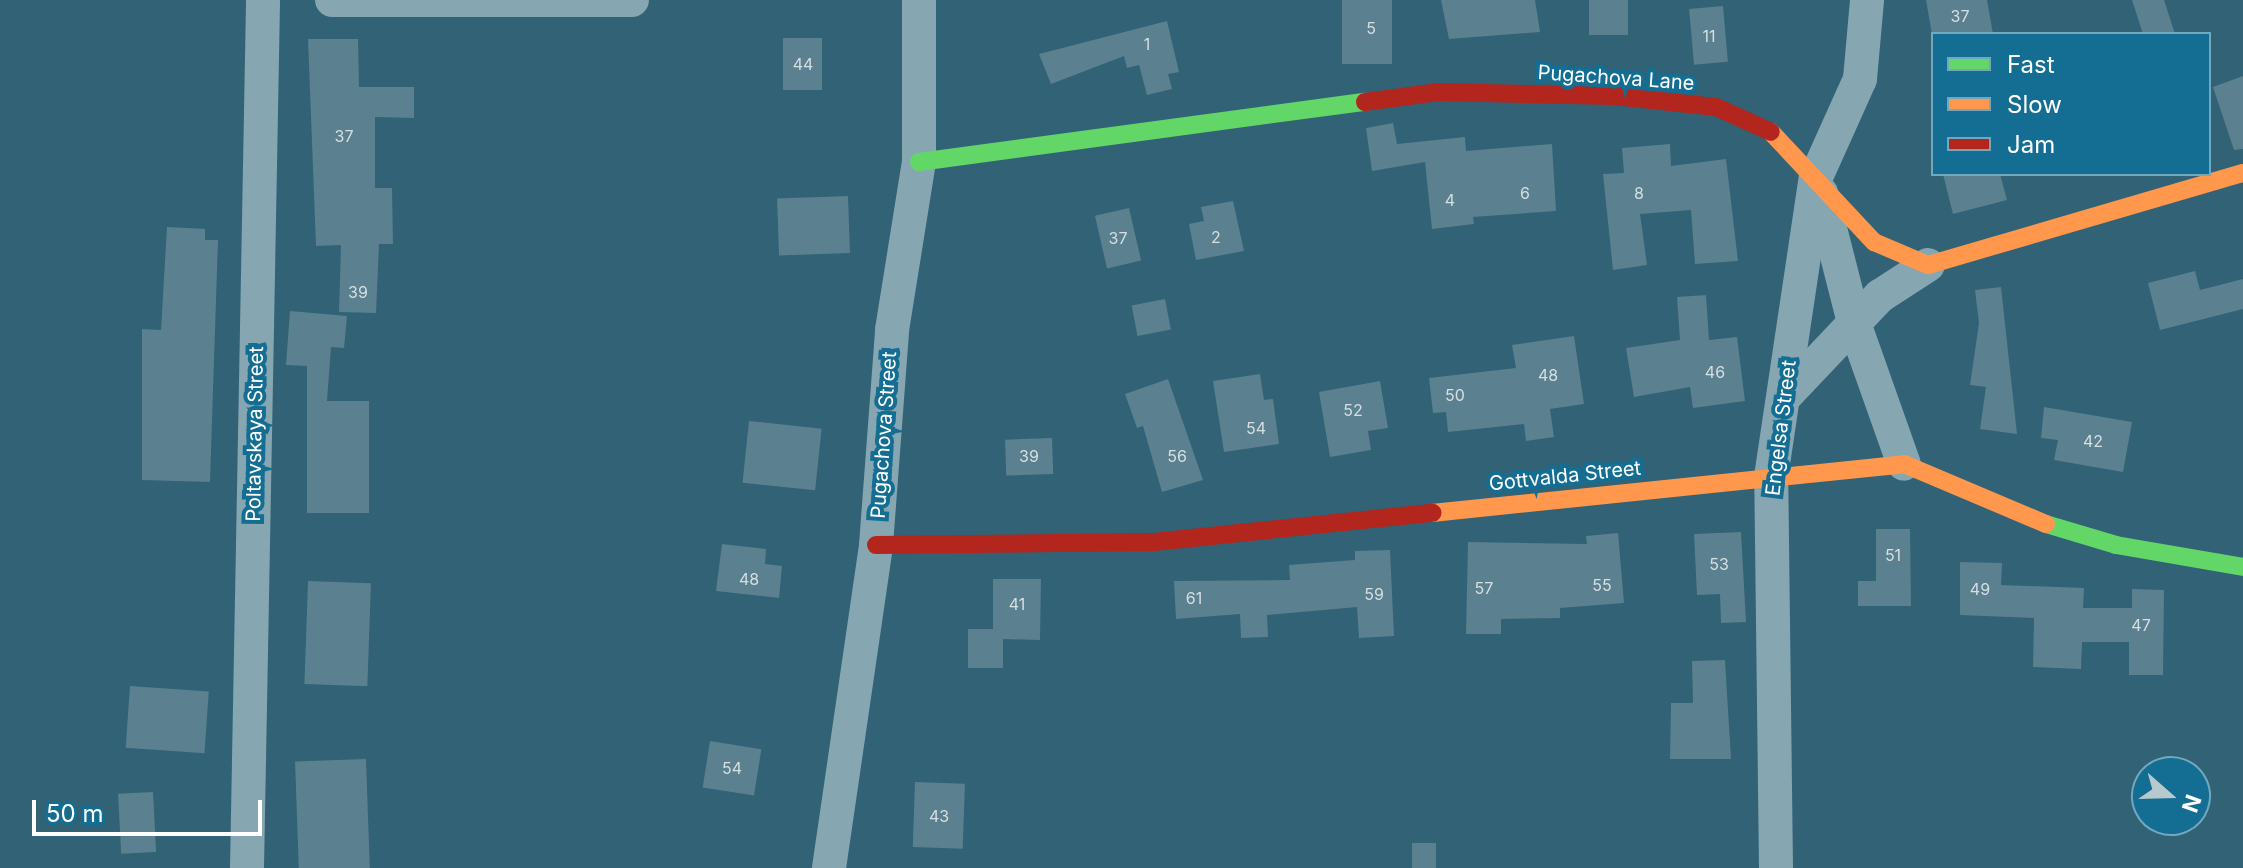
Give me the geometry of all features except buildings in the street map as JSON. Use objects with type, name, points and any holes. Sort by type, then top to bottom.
[{"type":"street","name":"Poltavskaya Street","points":[[247,868],[263,0]]},
{"type":"street","points":[[332,0],[632,0]]},
{"type":"street","name":"Pugachova Street","points":[[829,868],[876,545],[892,330],[919,162],[919,0]]},
{"type":"street","name":"Engelsa Street","points":[[1776,868],[1771,477],[1816,177],[1860,79],[1867,0]]},
{"type":"street","name":"Pugachova Lane","points":[[919,162],[1439,92],[1614,96],[1716,107],[1769,130],[1874,242],[1928,265]]},
{"type":"street","points":[[1785,396],[1855,326],[1880,296],[1928,265],[2243,173]]},
{"type":"street","points":[[1816,177],[1855,326],[1904,464]]},
{"type":"street","name":"Gottvalda Street","points":[[876,545],[1154,542],[1904,464],[2033,520],[2116,545],[2243,567]]},
{"type":"traffic: fast","points":[[919,162],[1365,102]]},
{"type":"traffic: fast","points":[[2046,524],[2116,545],[2243,567]]},
{"type":"traffic: slow","points":[[1771,132],[1874,242],[1928,265],[2243,173]]},
{"type":"traffic: slow","points":[[1432,513],[1904,464],[2046,524]]},
{"type":"traffic: jam","points":[[1365,102],[1439,92],[1614,96],[1716,107],[1771,132]]},
{"type":"traffic: jam","points":[[876,545],[1154,542],[1432,513]]}]
